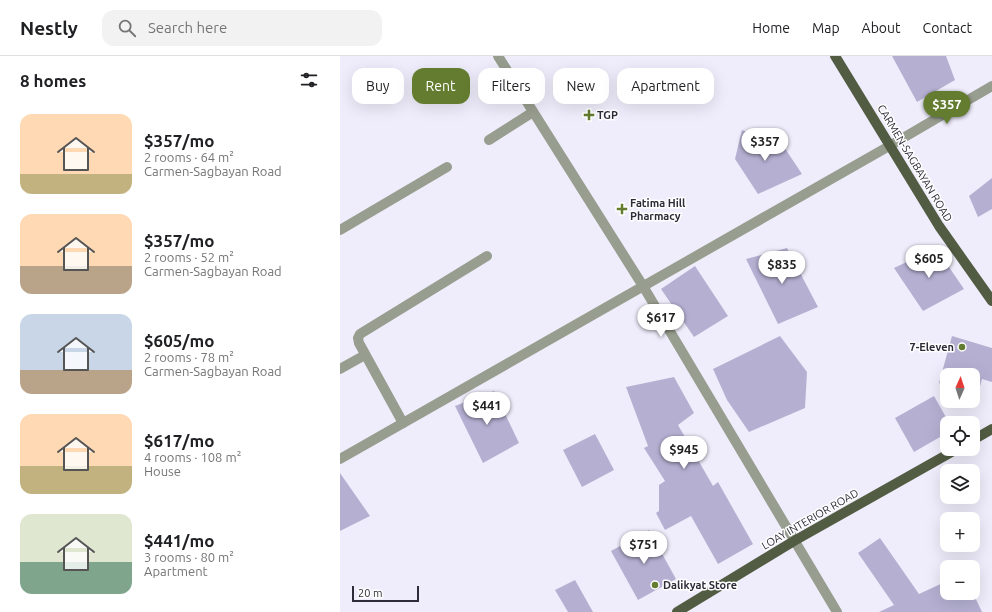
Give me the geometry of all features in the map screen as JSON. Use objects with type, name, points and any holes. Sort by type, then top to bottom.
[{"type":"main road","name":"CARMEN-SAGBAYAN ROAD","points":[[835,56],[891,145],[939,226],[992,301]]},
{"type":"main road","points":[[980,436],[992,429]]},
{"type":"main road","name":"LOAY INTERIOR ROAD","points":[[677,612],[794,541],[945,456]]},
{"type":"street","points":[[498,56],[643,286],[837,612]]},
{"type":"street","points":[[340,459],[992,86]]},
{"type":"street","points":[[489,140],[533,112]]},
{"type":"street","points":[[340,230],[447,167]]},
{"type":"street","points":[[403,423],[365,355],[358,338],[360,334],[487,256]]},
{"type":"street","points":[[340,369],[365,355]]},
{"type":"building","points":[[892,56],[946,56],[955,80],[917,102]]},
{"type":"building","points":[[742,130],[784,147],[802,174],[758,194],[735,159]]},
{"type":"building","points":[[992,178],[992,209],[978,217],[969,196]]},
{"type":"building","points":[[787,248],[818,307],[778,324],[746,259]]},
{"type":"building","points":[[936,248],[964,289],[923,311],[894,268]]},
{"type":"building","points":[[695,266],[728,316],[694,337],[661,289]]},
{"type":"building","points":[[780,336],[807,372],[805,408],[749,432],[727,400],[713,369]]},
{"type":"building","points":[[952,336],[992,348],[992,382],[982,379],[980,386],[980,368],[943,368]]},
{"type":"building","points":[[674,377],[694,413],[678,425],[713,486],[718,482],[753,544],[718,564],[691,516],[665,530],[656,513],[659,511],[659,485],[665,481],[644,448],[648,446],[626,387]]},
{"type":"building","points":[[494,391],[519,443],[483,463],[455,406]]},
{"type":"building","points":[[934,396],[945,416],[940,416],[940,437],[914,452],[895,418]]},
{"type":"building","points":[[595,434],[614,470],[582,487],[563,450]]},
{"type":"building","points":[[340,473],[370,516],[340,531]]},
{"type":"building","points":[[649,530],[676,579],[638,600],[611,551]]},
{"type":"building","points":[[880,538],[919,594],[940,584],[940,600],[976,600],[982,612],[879,612],[894,605],[858,553]]},
{"type":"building","points":[[575,580],[593,612],[568,612],[555,590]]},
{"type":"place","name":"TGP","points":[[589,115]]},
{"type":"place","name":"Fatima Hill Pharmacy","points":[[622,209]]},
{"type":"place","name":"7-Eleven","points":[[962,347]]},
{"type":"place","name":"Dalikyat Store","points":[[655,585]]}]
